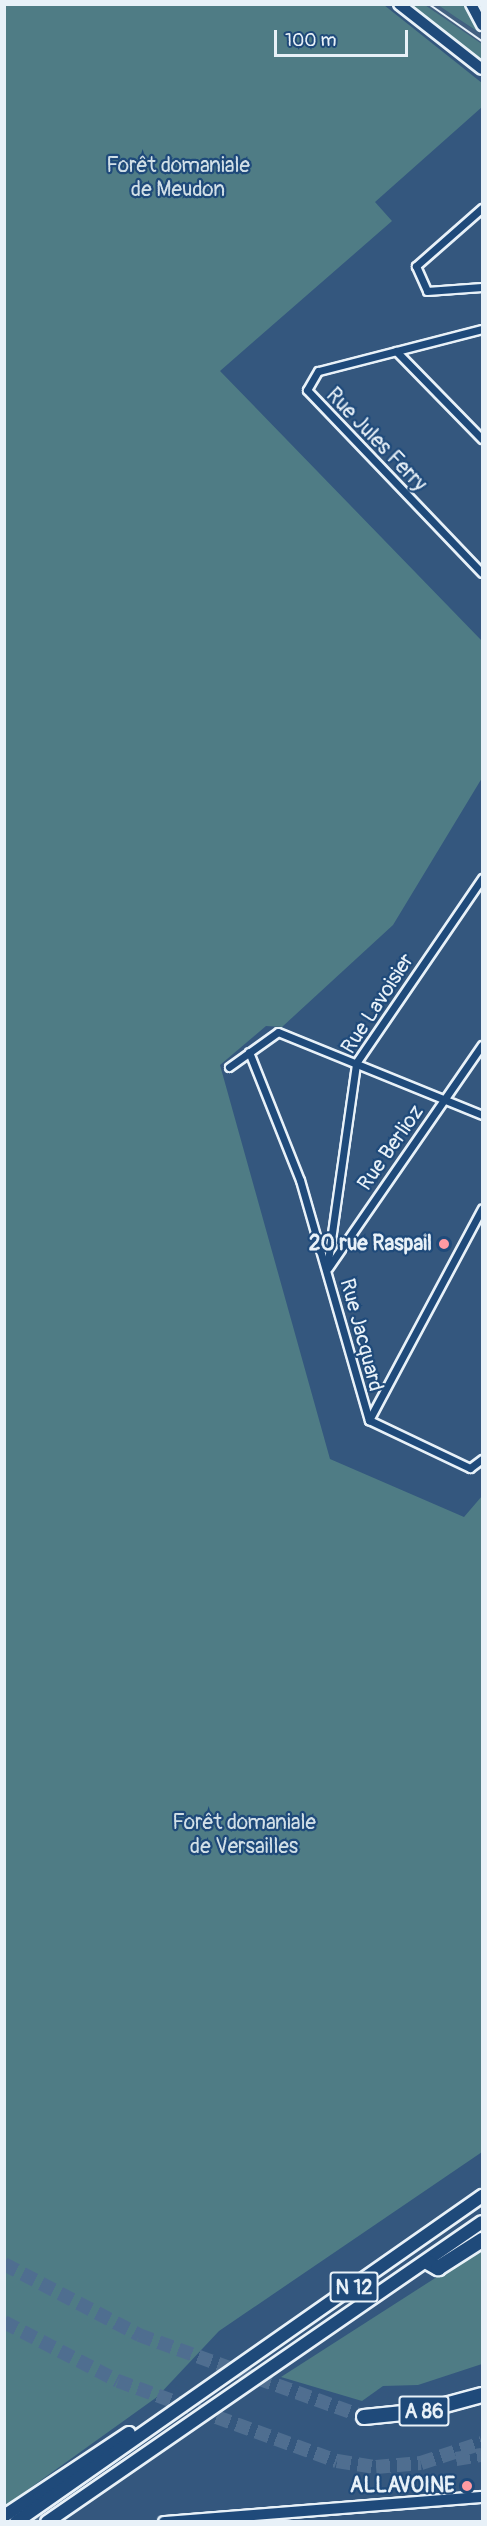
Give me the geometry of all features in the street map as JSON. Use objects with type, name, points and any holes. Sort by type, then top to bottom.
[{"type":"highway","name":"N 12","points":[[16,2522],[230,2374],[481,2195]]},
{"type":"highway","name":"N 12","points":[[47,2522],[483,2222]]},
{"type":"highway","points":[[427,2262],[438,2268],[483,2240]]},
{"type":"highway","points":[[4,2517],[213,2376],[230,2374]]},
{"type":"highway","name":"A 86","points":[[364,2417],[423,2411],[483,2395]]},
{"type":"highway","points":[[62,2522],[73,2505]]},
{"type":"main road","points":[[399,4],[483,69]]},
{"type":"main road","points":[[473,7],[483,26]]},
{"type":"main road","points":[[164,2522],[217,2516],[483,2497]]},
{"type":"main road","points":[[199,2522],[217,2516]]},
{"type":"street","points":[[483,208],[416,266],[428,291],[483,287]]},
{"type":"street","name":"Rue Jules Ferry","points":[[483,329],[314,373],[309,395],[483,573]]},
{"type":"street","points":[[396,351],[483,439]]},
{"type":"street","name":"Rue Lavoisier","points":[[326,1270],[356,1063],[483,878]]},
{"type":"street","points":[[229,1067],[278,1032],[483,1115]]},
{"type":"street","name":"Rue Berlioz","points":[[326,1270],[483,1045]]},
{"type":"street","name":"Rue Jacquard","points":[[249,1052],[300,1180],[369,1420],[470,1468],[483,1459]]},
{"type":"street","points":[[369,1420],[483,1208]]},
{"type":"shaded area","points":[[425,5],[438,5],[482,35],[482,44]]},
{"type":"green space","name":"Forêt domaniale de Versailles","points":[[5,4],[384,5],[482,83],[482,107],[375,202],[392,221],[220,371],[482,641],[482,778],[393,925],[282,1027],[266,1026],[220,1065],[330,1459],[464,1517],[482,1496],[482,2152],[219,2331],[157,2397],[5,2506]]},
{"type":"green space","points":[[407,5],[425,5],[482,44],[482,62]]},
{"type":"green space","points":[[438,5],[465,5],[480,33],[457,18]]},
{"type":"green space","points":[[482,2248],[482,2364],[418,2385],[383,2386],[362,2401],[281,2377]]},
{"type":"tunnel","points":[[4,2264],[139,2335],[364,2417]]},
{"type":"tunnel","points":[[4,2322],[118,2381],[337,2461],[376,2467],[421,2463],[482,2443]]},
{"type":"tunnel","points":[[456,2459],[482,2455]]},
{"type":"tunnel","points":[[20,2513],[51,2522]]},
{"type":"tram line","points":[[429,4],[482,41]]},
{"type":"place","name":"20 rue Raspail","points":[[444,1244]]},
{"type":"place","name":"ALLAVOINE","points":[[467,2486]]},
{"type":"park label","name":"Forêt domaniale de Meudon","points":[[178,178]]}]
